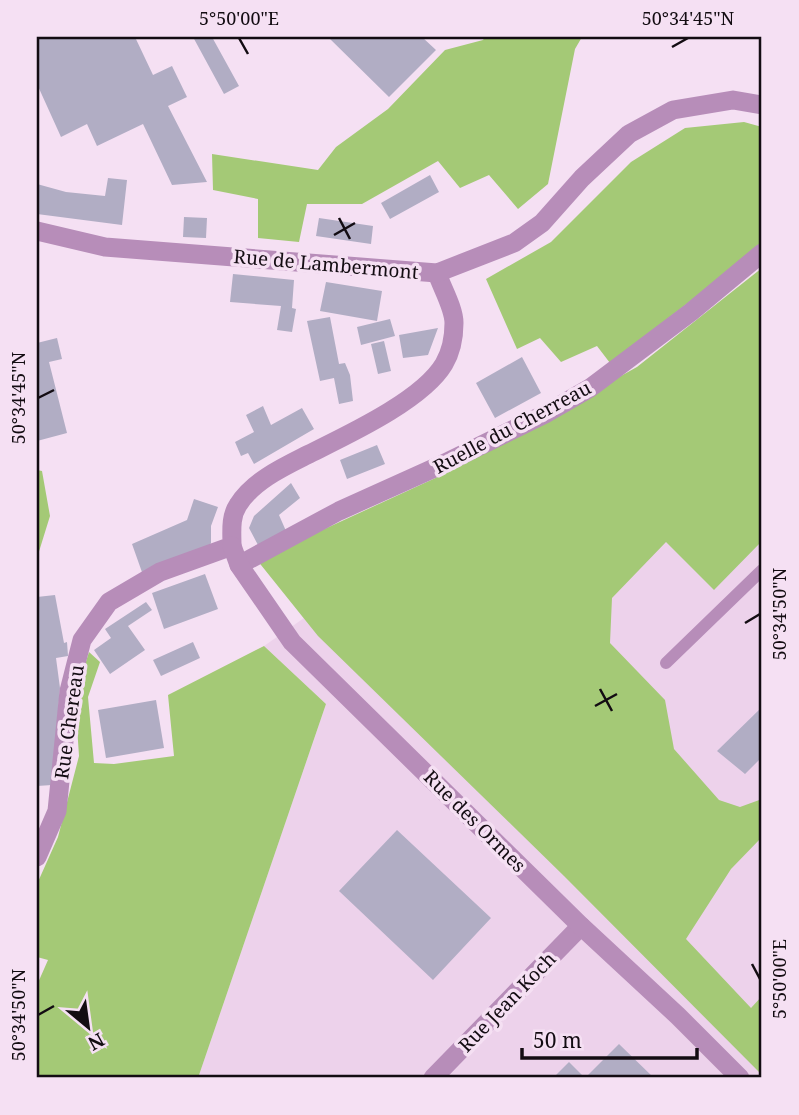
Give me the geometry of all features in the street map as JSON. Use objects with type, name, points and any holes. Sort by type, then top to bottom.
[{"type":"street","points":[[437,273],[514,243],[542,223],[582,178],[629,134],[673,110],[733,100],[762,105]]},
{"type":"street","name":"Rue de Lambermont","points":[[37,231],[105,247],[437,273],[454,320],[452,343],[443,365],[426,384],[397,407],[278,470],[252,490],[237,505],[232,523],[232,546]]},
{"type":"street","name":"Ruelle du Cherreau","points":[[239,565],[339,511],[464,454],[545,414],[590,388],[691,312],[762,253]]},
{"type":"street","name":"Rue des Ormes","points":[[232,546],[239,565],[292,642],[740,1078]]},
{"type":"street","name":"Rue Chereau","points":[[37,857],[57,811],[69,691],[82,640],[109,602],[160,572],[232,546]]},
{"type":"street","name":"Rue Jean Koch","points":[[433,1078],[581,926]]},
{"type":"lane","points":[[666,663],[762,570]]},
{"type":"shaded area","points":[[762,268],[762,1078],[198,1078],[326,704],[264,646],[304,618],[289,599],[455,469],[637,367]]},
{"type":"green space","points":[[485,37],[582,37],[575,49],[548,184],[518,209],[489,175],[460,188],[438,161],[362,204],[307,204],[299,242],[258,238],[258,199],[213,190],[212,154],[318,170],[336,147],[388,109],[445,50],[483,40]]},
{"type":"green space","points":[[744,122],[762,127],[762,246],[610,363],[597,346],[561,362],[540,338],[517,349],[486,279],[551,242],[631,162],[685,128]]},
{"type":"green space","points":[[762,268],[762,541],[714,590],[666,542],[612,598],[610,643],[665,700],[674,749],[719,800],[740,807],[762,799],[762,837],[731,869],[686,939],[751,1008],[762,996],[762,1075],[564,876],[318,636],[257,560],[455,469],[637,367]]},
{"type":"green space","points":[[37,470],[42,471],[50,516],[37,558]]},
{"type":"green space","points":[[264,646],[326,704],[198,1078],[37,1078],[37,985],[48,960],[37,957],[37,884],[58,837],[79,756],[75,696],[89,652],[100,662],[88,697],[94,763],[114,764],[174,756],[168,695]]},
{"type":"building","points":[[135,37],[153,75],[172,66],[187,97],[168,106],[207,182],[172,185],[143,124],[97,146],[87,124],[61,137],[37,84],[37,39]]},
{"type":"building","points":[[193,37],[212,37],[239,86],[224,94]]},
{"type":"building","points":[[328,37],[422,37],[436,50],[389,97]]},
{"type":"building","points":[[430,175],[439,192],[390,219],[381,203]]},
{"type":"building","points":[[108,178],[127,180],[122,225],[37,214],[37,184],[66,192],[105,196]]},
{"type":"building","points":[[184,217],[207,218],[206,238],[183,237]]},
{"type":"building","points":[[319,218],[373,226],[371,244],[316,236]]},
{"type":"building","points":[[233,274],[294,280],[292,308],[296,309],[292,332],[277,330],[281,306],[230,302]]},
{"type":"building","points":[[326,282],[382,291],[377,321],[320,311]]},
{"type":"building","points":[[330,317],[339,364],[345,363],[350,375],[353,401],[339,404],[334,378],[320,381],[307,321]]},
{"type":"building","points":[[390,319],[395,336],[361,345],[357,327]]},
{"type":"building","points":[[438,328],[428,355],[403,358],[399,335]]},
{"type":"building","points":[[57,338],[62,359],[49,362],[67,433],[37,441],[37,343]]},
{"type":"building","points":[[384,341],[391,371],[378,374],[371,344]]},
{"type":"building","points":[[522,357],[541,393],[495,418],[476,383]]},
{"type":"building","points":[[263,406],[271,425],[302,408],[314,429],[254,464],[248,453],[241,456],[235,442],[254,432],[246,415]]},
{"type":"building","points":[[377,445],[385,464],[347,479],[340,460]]},
{"type":"building","points":[[291,483],[300,498],[279,515],[286,531],[258,545],[249,528],[254,516]]},
{"type":"building","points":[[194,499],[218,507],[211,526],[211,543],[206,552],[143,575],[132,544],[187,520]]},
{"type":"building","points":[[205,574],[218,609],[164,629],[152,593]]},
{"type":"building","points":[[55,595],[68,656],[56,658],[60,688],[52,785],[37,786],[37,597]]},
{"type":"building","points":[[146,602],[152,610],[128,626],[145,650],[110,674],[94,650],[111,638],[105,629]]},
{"type":"building","points":[[193,642],[200,658],[161,676],[153,660]]},
{"type":"building","points":[[156,700],[164,748],[106,758],[98,710]]},
{"type":"building","points":[[762,707],[762,757],[745,774],[717,751]]},
{"type":"building","points":[[397,830],[491,918],[433,980],[339,891]]},
{"type":"building","points":[[619,1044],[654,1078],[585,1078]]},
{"type":"building","points":[[569,1062],[585,1078],[553,1078]]}]
